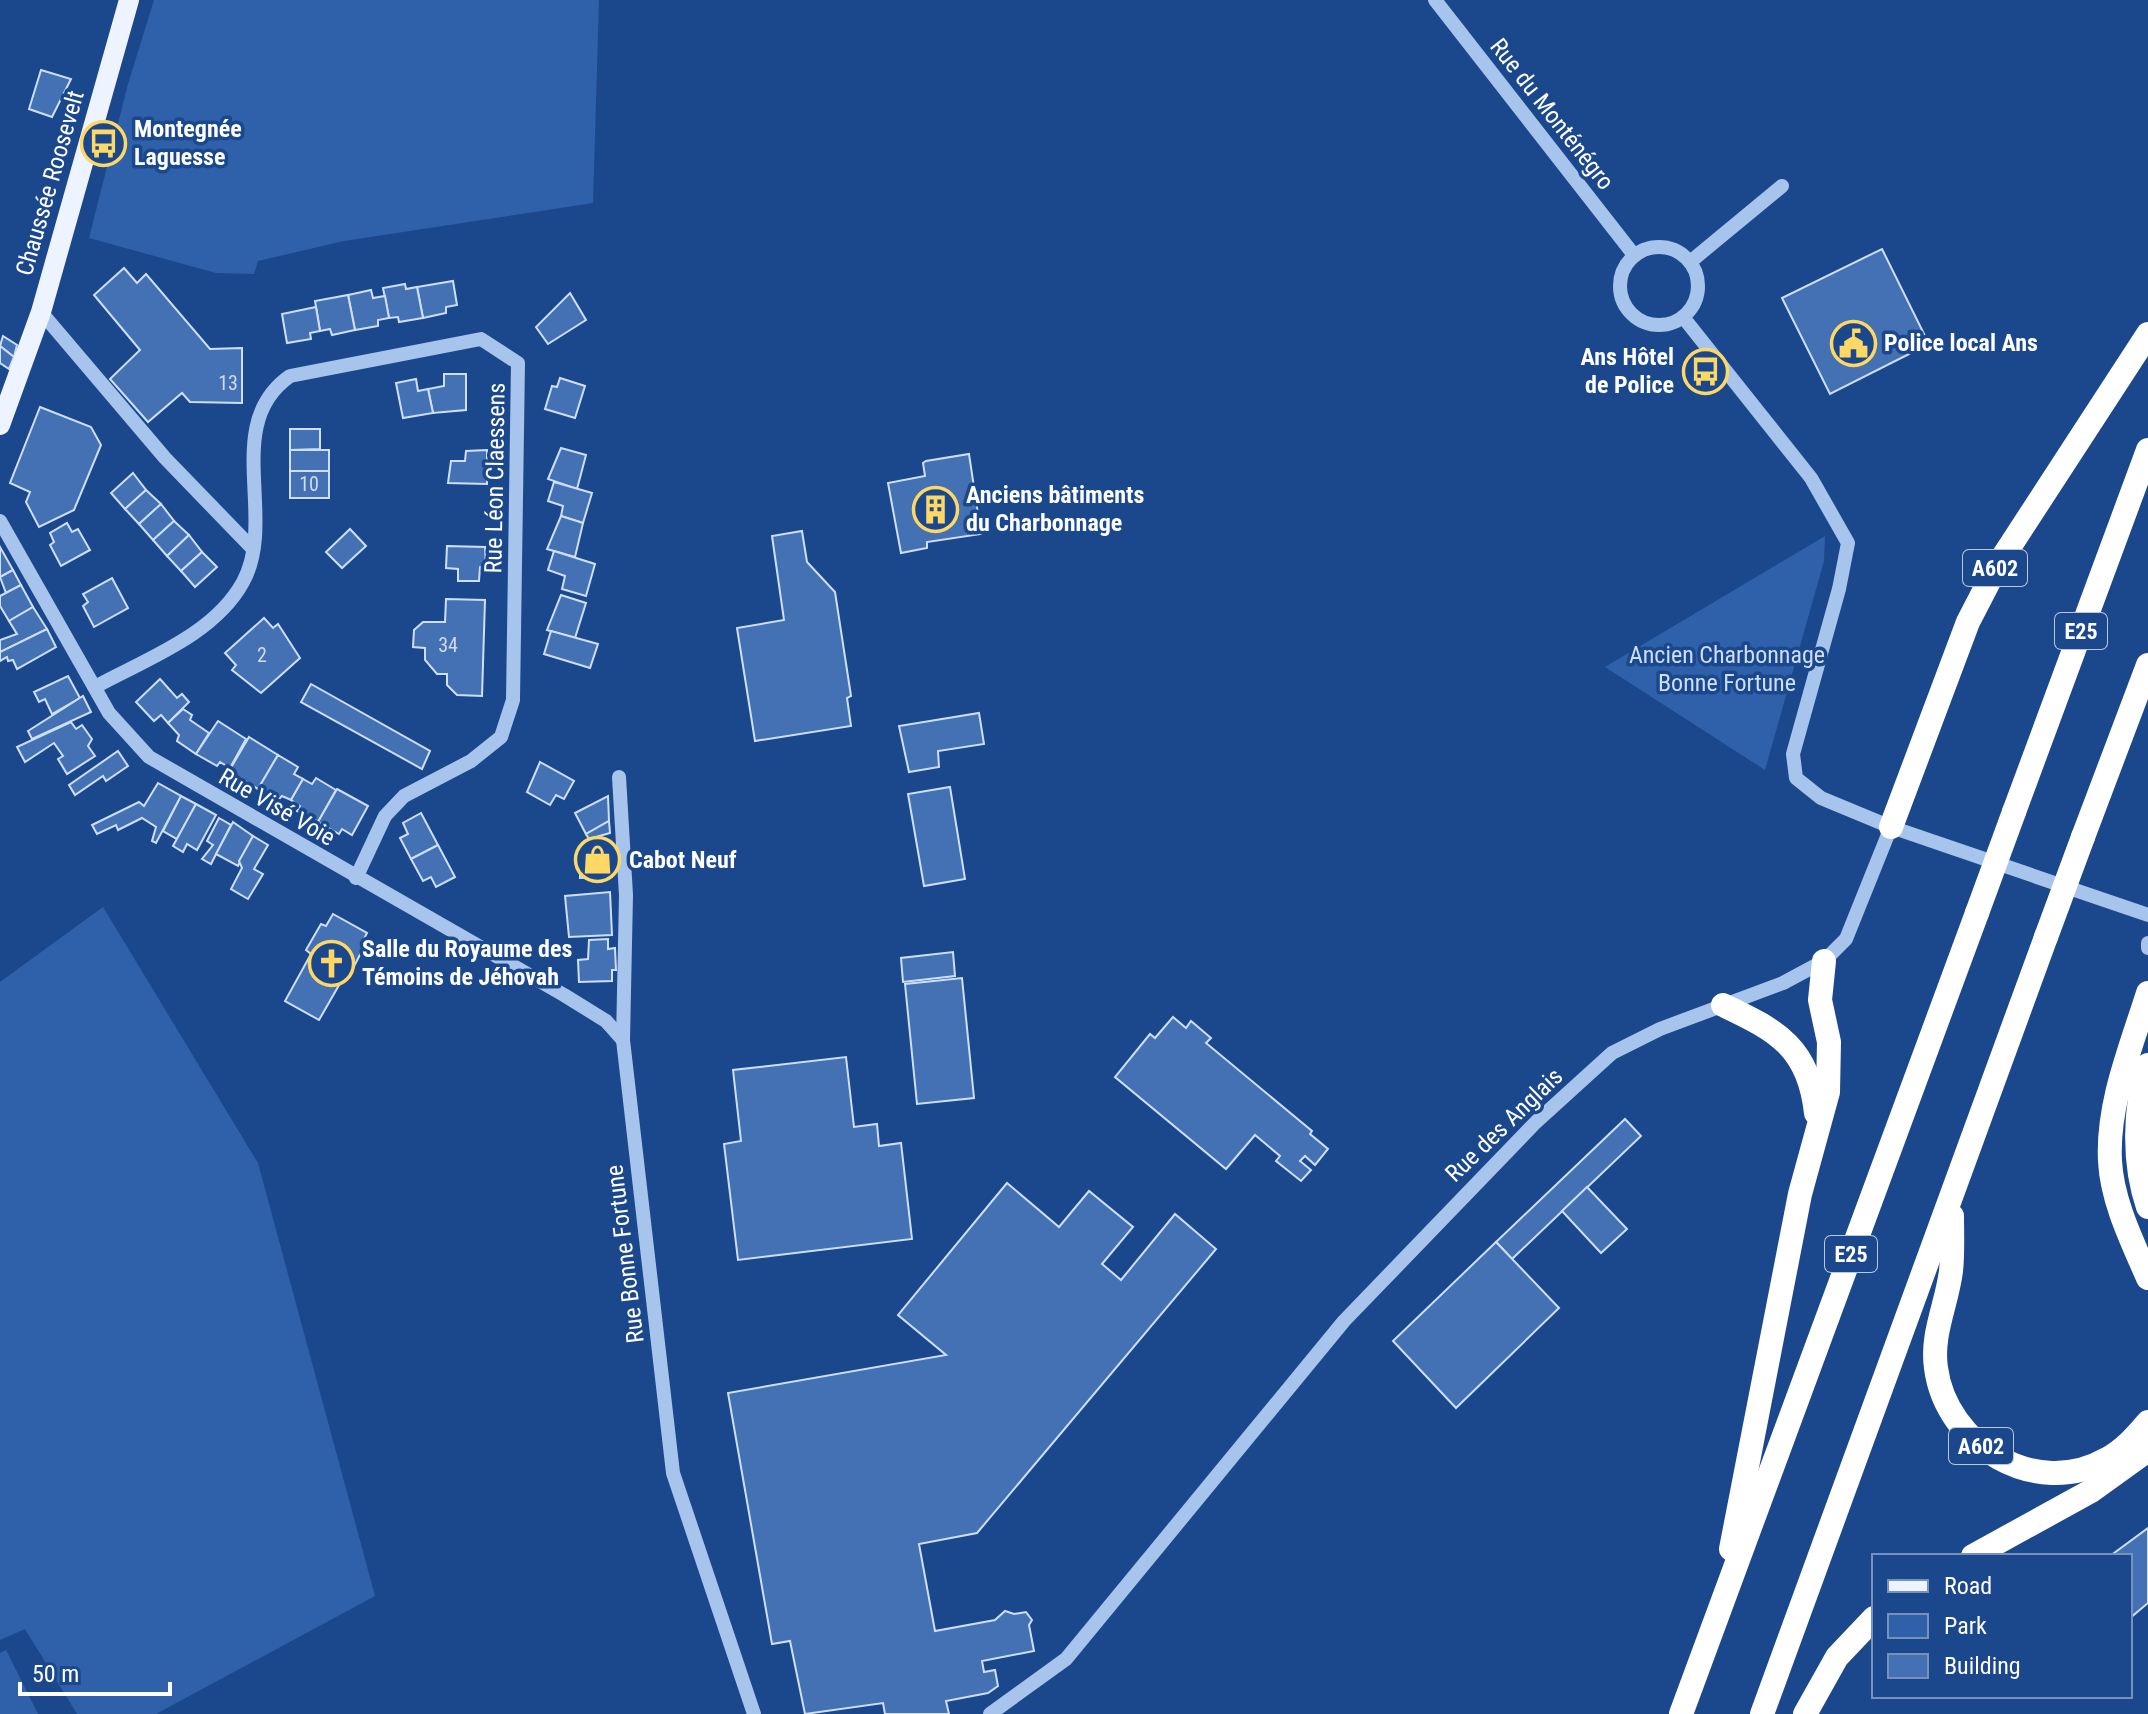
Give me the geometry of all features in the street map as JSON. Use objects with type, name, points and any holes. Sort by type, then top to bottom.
[{"type":"highway","name":"A602","points":[[1891,827],[1968,622],[1989,580],[2148,334]]},
{"type":"highway","name":"E25","points":[[1681,1714],[2148,450]]},
{"type":"highway","points":[[1762,1714],[2148,665]]},
{"type":"highway","points":[[1725,1595],[1741,1482],[1800,1194],[1828,1092],[1829,1042],[1820,1000],[1824,961]]},
{"type":"highway","points":[[2148,993],[2110,1125],[2110,1163],[2117,1199],[2148,1278]]},
{"type":"highway","points":[[1723,1005],[1769,1027],[1802,1059],[1813,1085],[1817,1127]]},
{"type":"highway","points":[[2148,1065],[2138,1119],[2139,1157],[2148,1207]]},
{"type":"highway","name":"A602","points":[[1953,1194],[1951,1272],[1936,1334],[1936,1368],[1949,1411],[1968,1437],[1996,1458],[2021,1468],[2048,1473],[2077,1470],[2106,1460],[2132,1441],[2148,1422]]},
{"type":"highway","points":[[1977,1554],[2091,1491],[2148,1450]]},
{"type":"highway","points":[[1805,1714],[1837,1657],[1872,1620]]},
{"type":"main road","name":"Chaussée Roosevelt","points":[[0,425],[41,312],[129,0]]},
{"type":"street","name":"Rue du Monténégro","points":[[1435,0],[1634,255]]},
{"type":"street","points":[[1690,262],[1782,186]]},
{"type":"street","points":[[1651,247],[1665,247],[1675,250],[1690,262],[1698,280],[1698,294],[1683,317],[1668,325],[1654,326],[1630,313],[1620,288],[1625,266],[1634,255],[1651,247]]},
{"type":"street","points":[[41,312],[165,458],[252,548]]},
{"type":"street","points":[[1683,317],[1811,478],[1848,543],[1839,589],[1793,754],[1796,778],[1821,798],[1891,827],[2148,915]]},
{"type":"street","name":"Rue Léon Claessens","points":[[95,687],[210,624],[243,581],[252,548],[254,429],[272,389],[290,376],[481,339],[518,363],[513,700],[501,737],[471,761],[404,796],[385,816],[356,878]]},
{"type":"street","name":"Rue Visé Voie","points":[[0,521],[118,725],[149,757],[606,1021],[623,1040]]},
{"type":"street","name":"Rue Bonne Fortune","points":[[619,777],[626,895],[623,1040],[673,1473],[754,1714]]},
{"type":"street","name":"Rue des Anglais","points":[[990,1714],[1066,1659],[1344,1321],[1536,1122],[1612,1053],[1783,983],[1824,961],[1846,939],[1891,827]]},
{"type":"green space","points":[[154,0],[599,0],[593,203],[344,241],[258,261],[254,274],[216,273],[89,238],[128,84]]},
{"type":"green space","name":"Ancien Charbonnage Bonne Fortune","points":[[1825,536],[1824,561],[1765,770],[1605,667]]},
{"type":"green space","points":[[103,907],[258,1163],[375,1596],[156,1714],[77,1714],[25,1629],[0,1640],[0,982]]},
{"type":"green space","points":[[6,1650],[38,1714],[0,1714],[0,1653]]},
{"type":"building","points":[[41,70],[71,79],[52,117],[29,109]]},
{"type":"building","points":[[1882,249],[1929,344],[1830,394],[1782,298]]},
{"type":"building","points":[[124,268],[137,283],[146,274],[210,349],[242,348],[242,403],[190,402],[182,393],[148,422],[110,379],[140,350],[94,295]]},
{"type":"building","points":[[453,281],[457,305],[446,307],[446,313],[423,318],[417,287]]},
{"type":"building","points":[[405,284],[406,289],[417,287],[423,318],[399,322],[398,317],[389,318],[383,288]]},
{"type":"building","points":[[371,290],[373,298],[385,296],[389,318],[378,320],[378,326],[355,330],[348,295]]},
{"type":"building","points":[[570,293],[586,320],[548,344],[536,327]]},
{"type":"building","points":[[348,295],[355,330],[332,335],[330,329],[320,331],[315,301]]},
{"type":"building","points":[[316,307],[320,331],[310,333],[311,339],[287,343],[282,314]]},
{"type":"building","points":[[3,336],[17,345],[14,357],[0,346]]},
{"type":"building","points":[[0,346],[14,357],[9,369],[0,363]]},
{"type":"building","points":[[444,374],[466,374],[466,410],[433,413],[428,389],[444,386]]},
{"type":"building","points":[[560,378],[585,386],[575,418],[545,409],[552,386],[557,387]]},
{"type":"building","points":[[416,379],[418,391],[428,389],[433,413],[403,418],[396,383]]},
{"type":"building","points":[[40,407],[91,427],[101,445],[74,510],[39,527],[26,502],[30,492],[10,483]]},
{"type":"building","points":[[290,429],[320,429],[320,449],[290,450]]},
{"type":"building","points":[[561,448],[586,455],[577,489],[548,479]]},
{"type":"building","points":[[290,450],[329,450],[329,471],[290,471]]},
{"type":"building","points":[[487,450],[487,484],[448,483],[451,461],[465,461],[466,451]]},
{"type":"building","name":"Anciens bâtiments du Charbonnage","points":[[969,454],[981,534],[927,542],[927,548],[901,553],[888,483],[925,476],[923,463],[926,461]]},
{"type":"building","points":[[290,471],[329,471],[329,498],[290,498]]},
{"type":"building","points":[[133,473],[146,490],[125,509],[111,493]]},
{"type":"building","points":[[554,482],[592,493],[583,523],[561,516],[563,506],[548,501]]},
{"type":"building","points":[[146,490],[161,504],[139,524],[125,509]]},
{"type":"building","points":[[161,504],[174,521],[153,540],[139,524]]},
{"type":"building","points":[[561,516],[583,523],[575,557],[547,549]]},
{"type":"building","points":[[174,521],[189,535],[167,556],[153,540]]},
{"type":"building","points":[[67,523],[72,532],[78,529],[90,550],[61,566],[50,545],[54,542],[50,533]]},
{"type":"building","points":[[350,529],[366,546],[342,568],[326,552]]},
{"type":"building","points":[[802,531],[807,562],[835,592],[851,696],[847,698],[851,726],[755,741],[737,628],[784,620],[772,536]]},
{"type":"building","points":[[189,535],[202,552],[181,571],[167,556]]},
{"type":"building","points":[[447,546],[485,547],[486,566],[480,567],[479,581],[458,581],[458,569],[446,568]]},
{"type":"building","points":[[0,547],[13,570],[0,577]]},
{"type":"building","points":[[554,551],[595,564],[586,596],[562,589],[565,576],[548,570]]},
{"type":"building","points":[[202,552],[217,567],[195,587],[181,571]]},
{"type":"building","points":[[13,570],[21,585],[6,593],[0,577]]},
{"type":"building","points":[[112,578],[128,608],[94,627],[83,606],[88,602],[83,594]]},
{"type":"building","points":[[21,585],[33,607],[9,621],[0,606],[0,596]]},
{"type":"building","points":[[561,595],[586,603],[575,638],[547,630]]},
{"type":"building","points":[[446,599],[485,600],[482,696],[457,695],[447,685],[447,674],[437,674],[425,660],[425,648],[413,647],[414,630],[423,622],[445,622]]},
{"type":"building","points":[[33,607],[47,629],[0,652],[0,640],[17,634],[9,621]]},
{"type":"building","points":[[264,618],[273,628],[278,624],[300,658],[261,693],[232,670],[236,665],[225,653]]},
{"type":"building","points":[[47,629],[56,647],[17,669],[13,660],[8,661],[7,657],[0,661],[0,652]]},
{"type":"building","points":[[551,631],[598,644],[590,668],[544,654]]},
{"type":"building","points":[[68,676],[80,698],[52,714],[45,699],[39,702],[34,692]]},
{"type":"building","points":[[160,679],[177,698],[182,694],[189,702],[168,723],[161,715],[154,721],[136,702]]},
{"type":"building","points":[[311,684],[430,751],[422,769],[301,702]]},
{"type":"building","points":[[83,696],[91,712],[32,739],[28,731]]},
{"type":"building","points":[[183,709],[192,715],[190,720],[209,733],[196,754],[177,741],[179,735],[168,723]]},
{"type":"building","points":[[979,713],[984,744],[938,751],[939,767],[909,772],[899,726]]},
{"type":"building","points":[[218,721],[246,739],[230,768],[220,762],[217,766],[196,754]]},
{"type":"building","points":[[71,722],[76,729],[82,725],[92,739],[88,746],[95,756],[67,774],[58,759],[63,756],[54,743],[25,762],[17,747]]},
{"type":"building","points":[[249,737],[278,755],[258,789],[229,771]]},
{"type":"building","points":[[118,751],[128,766],[106,781],[103,776],[75,795],[69,785]]},
{"type":"building","points":[[278,755],[298,767],[294,774],[303,779],[291,800],[282,796],[278,800],[258,789]]},
{"type":"building","points":[[540,762],[574,781],[564,799],[556,795],[550,805],[527,792]]},
{"type":"building","points":[[316,778],[336,790],[318,822],[297,811],[300,806],[291,800],[303,779],[312,784]]},
{"type":"building","points":[[158,783],[181,796],[156,843],[152,841],[156,827],[142,818],[118,830],[116,825],[97,834],[92,825],[139,802],[144,806]]},
{"type":"building","points":[[950,787],[965,879],[924,886],[908,794]]},
{"type":"building","points":[[337,789],[368,806],[352,835],[342,829],[339,834],[318,822]]},
{"type":"building","points":[[181,796],[196,804],[177,839],[163,831]]},
{"type":"building","points":[[608,796],[609,821],[586,834],[575,813]]},
{"type":"building","points":[[196,804],[216,815],[197,850],[187,844],[183,852],[173,846]]},
{"type":"building","points":[[421,813],[438,845],[411,859],[400,838],[408,834],[403,823]]},
{"type":"building","points":[[219,818],[231,825],[211,864],[202,859],[213,845],[207,841]]},
{"type":"building","points":[[609,821],[610,833],[589,839],[586,834]]},
{"type":"building","points":[[233,822],[253,836],[238,866],[216,854]]},
{"type":"building","points":[[253,836],[268,845],[254,869],[263,874],[248,899],[231,889],[242,868],[239,861]]},
{"type":"building","points":[[438,845],[455,877],[436,887],[431,877],[423,881],[411,859]]},
{"type":"building","points":[[611,849],[612,877],[580,878],[580,850]]},
{"type":"building","points":[[610,892],[612,935],[569,937],[565,896]]},
{"type":"building","name":"Salle du Royaume des Témoins de Jéhovah","points":[[333,914],[367,933],[361,945],[364,947],[350,974],[346,973],[319,1020],[285,1001],[311,954],[306,950],[321,924],[326,926]]},
{"type":"building","points":[[608,939],[608,949],[615,948],[616,970],[612,970],[612,981],[579,982],[578,960],[588,959],[589,940]]},
{"type":"building","points":[[953,952],[955,976],[903,982],[901,958]]},
{"type":"building","points":[[962,978],[974,1098],[917,1104],[905,984]]},
{"type":"building","points":[[1173,1017],[1186,1028],[1191,1021],[1211,1038],[1206,1043],[1312,1131],[1310,1134],[1328,1149],[1315,1165],[1305,1156],[1300,1161],[1311,1170],[1301,1181],[1276,1161],[1280,1156],[1255,1135],[1226,1169],[1115,1077],[1150,1034],[1155,1038]]},
{"type":"building","points":[[846,1057],[854,1127],[877,1124],[879,1146],[901,1143],[912,1239],[738,1260],[724,1144],[741,1141],[733,1070]]},
{"type":"building","points":[[1625,1119],[1641,1136],[1512,1259],[1496,1242]]},
{"type":"building","points":[[1007,1183],[1059,1227],[1089,1191],[1133,1227],[1102,1264],[1121,1280],[1175,1214],[1216,1249],[977,1533],[919,1544],[935,1631],[995,1620],[1005,1611],[1014,1614],[1026,1612],[1032,1620],[1029,1625],[1034,1651],[982,1661],[984,1672],[995,1670],[998,1686],[988,1693],[946,1701],[949,1714],[885,1714],[883,1703],[805,1714],[790,1641],[772,1644],[728,1393],[946,1355],[898,1315]]},
{"type":"building","points":[[1587,1187],[1627,1229],[1601,1253],[1562,1211]]},
{"type":"building","points":[[1496,1242],[1559,1308],[1456,1408],[1393,1341]]},
{"type":"building","points":[[2148,1528],[2148,1603],[2132,1616],[2132,1554],[2113,1554]]},
{"type":"place","name":"Montegnée Laguesse","points":[[103,143]]},
{"type":"place","name":"Police local Ans","points":[[1853,343]]},
{"type":"place","name":"Ans Hôtel de Police","points":[[1705,371]]},
{"type":"place","name":"Anciens bâtiments du Charbonnage","points":[[935,509]]},
{"type":"place","name":"Cabot Neuf","points":[[598,860]]},
{"type":"place","name":"Salle du Royaume des Témoins de Jéhovah","points":[[331,963]]}]
